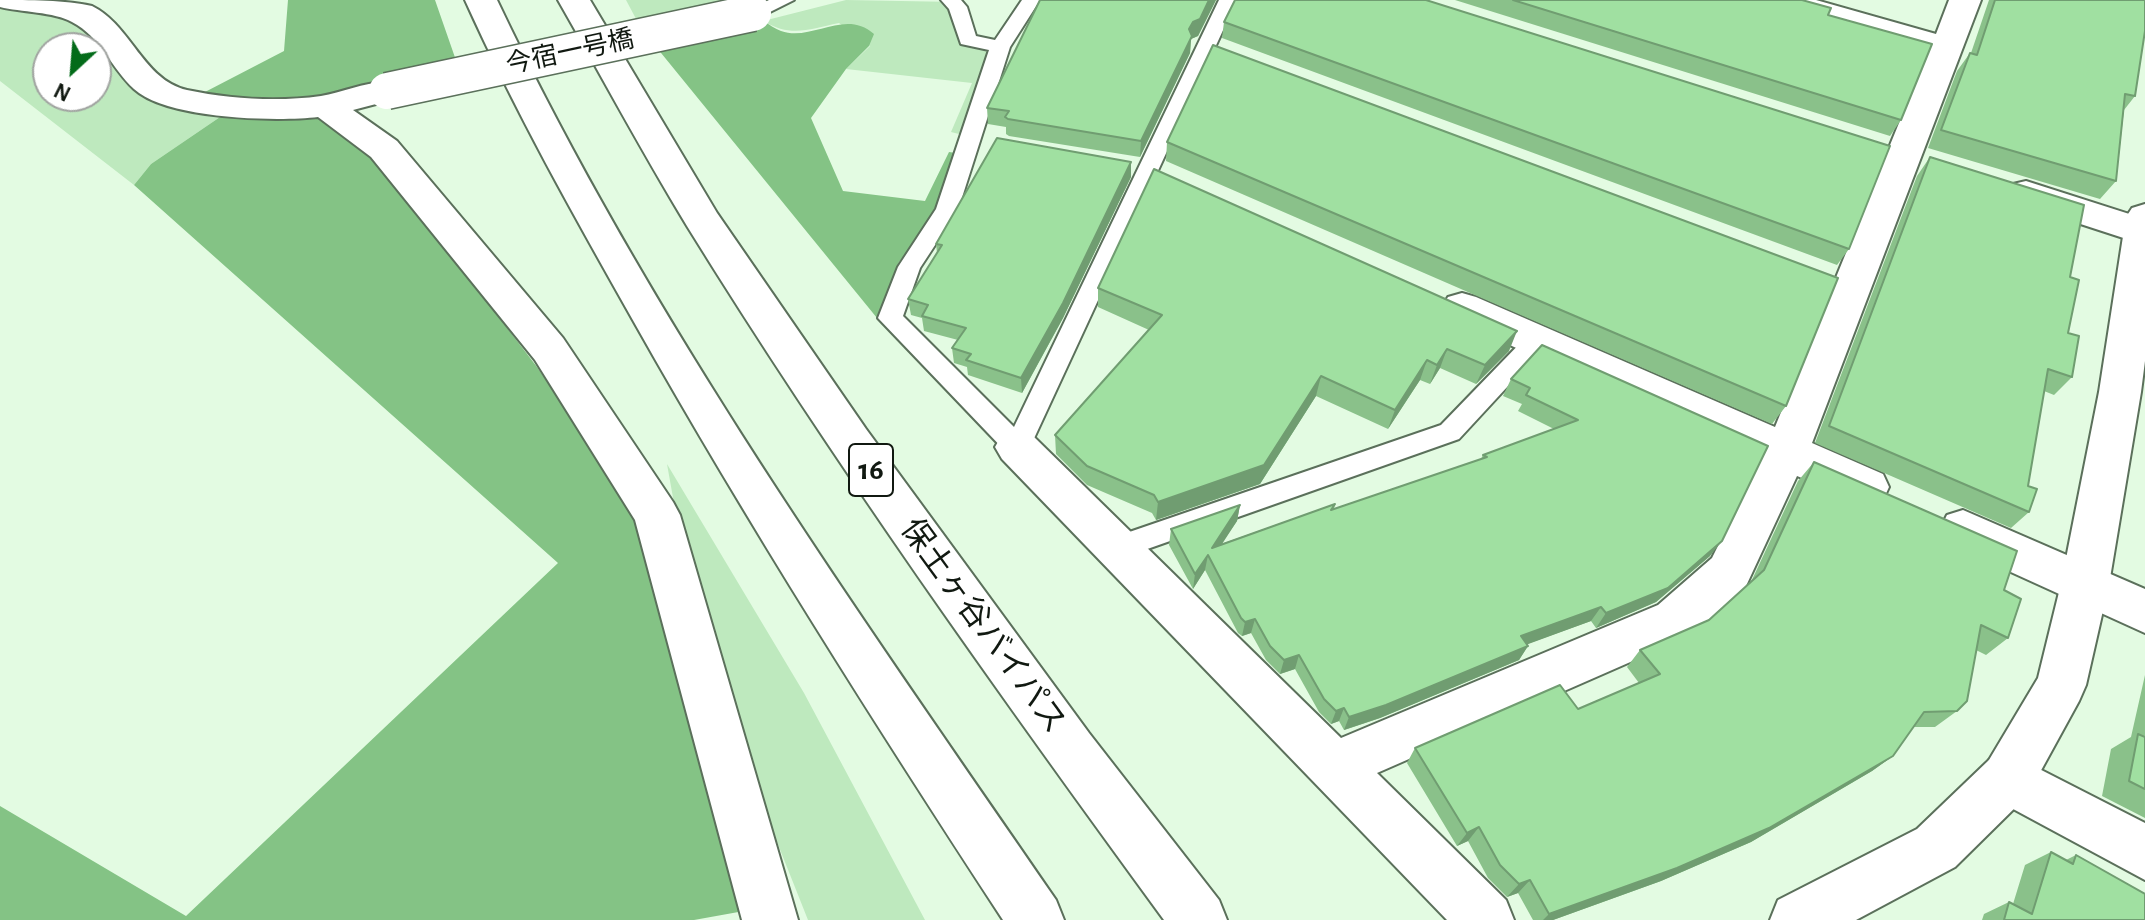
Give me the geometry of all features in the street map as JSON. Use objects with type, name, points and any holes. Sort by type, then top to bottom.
[{"type":"main road","name":"今宿一号橋","points":[[9,0],[81,13],[112,38],[146,83],[176,99],[282,111],[325,106],[753,13]]},
{"type":"main road","points":[[481,0],[515,76],[710,420],[1036,920]]},
{"type":"main road","name":"保土ヶ谷バイパス","points":[[574,0],[703,221],[851,441],[1071,750],[1199,920]]},
{"type":"main road","points":[[1781,0],[1946,47]]},
{"type":"main road","points":[[1333,767],[1675,620],[1729,572],[1787,451],[1834,282],[1903,154],[1965,0]]},
{"type":"main road","points":[[325,106],[384,149],[549,349],[657,515],[770,920]]},
{"type":"main road","points":[[1798,920],[1936,848],[2008,778],[2061,685],[2132,397],[2144,227],[1993,183]]},
{"type":"main road","points":[[1422,290],[2145,612]]},
{"type":"main road","points":[[1017,447],[1486,920]]},
{"type":"main road","points":[[2008,778],[2145,853]]},
{"type":"lane","points":[[753,13],[785,0]]},
{"type":"lane","points":[[950,0],[958,7],[968,40],[1000,47]]},
{"type":"lane","points":[[1031,0],[1000,47],[980,140],[947,210],[909,267],[890,318],[1017,447],[1153,173],[1221,53],[1228,0]]},
{"type":"lane","points":[[1119,547],[1450,432],[1537,340]]},
{"type":"green space","points":[[288,0],[435,0],[459,69],[303,101],[254,101],[205,92],[284,51]]},
{"type":"green space","points":[[626,0],[767,0],[773,5],[643,32]]},
{"type":"green space","points":[[846,0],[956,2],[971,15],[980,47],[996,53],[963,135],[951,132],[972,83],[846,69],[870,46],[839,23],[792,31],[763,21]]},
{"type":"green space","points":[[0,7],[60,17],[87,32],[32,32],[32,106],[0,81]]},
{"type":"green space","points":[[763,21],[779,30],[793,33],[852,24],[874,34],[869,46],[846,69],[811,118],[843,191],[925,201],[949,152],[963,154],[945,204],[899,262],[877,318],[657,48]]},
{"type":"green space","points":[[112,66],[131,85],[157,102],[171,108],[223,115],[151,164],[134,185],[40,112],[112,112]]},
{"type":"green space","points":[[223,115],[317,116],[344,128],[374,154],[537,367],[642,522],[744,911],[694,920],[0,920],[0,806],[186,916],[558,563],[134,185],[151,164]]},
{"type":"green space","points":[[667,464],[804,693],[925,920],[808,920],[719,696],[677,520]]},
{"type":"building","points":[[1040,0],[1209,0],[1200,19],[1193,22],[1189,29],[1192,36],[1141,141],[1008,119],[1005,117],[1009,111],[987,108]]},
{"type":"building","points":[[1235,0],[1426,0],[1890,146],[1849,249],[1224,22]]},
{"type":"building","points":[[1513,0],[1802,0],[1831,8],[1828,15],[1932,44],[1901,120]]},
{"type":"building","points":[[1995,0],[2145,0],[2145,31],[2135,96],[2125,94],[2116,181],[1941,130],[1970,53],[1977,55]]},
{"type":"building","points":[[1213,45],[1838,278],[1786,406],[1167,142]]},
{"type":"building","points":[[997,138],[1131,162],[1063,303],[1021,378],[966,360],[971,354],[952,348],[966,328],[922,316],[928,305],[908,299],[942,245],[936,244]]},
{"type":"building","points":[[1930,157],[2084,205],[2070,277],[2079,280],[2068,333],[2079,336],[2072,377],[2048,369],[2028,486],[2037,489],[2029,512],[1829,426]]},
{"type":"building","points":[[1154,169],[1517,331],[1485,365],[1447,349],[1437,365],[1427,360],[1395,410],[1321,376],[1264,465],[1158,502],[1154,495],[1087,466],[1055,435],[1162,315],[1098,288]]},
{"type":"building","points":[[1542,345],[1768,446],[1722,541],[1668,588],[1606,613],[1601,607],[1521,636],[1528,646],[1386,705],[1349,717],[1344,708],[1336,711],[1324,699],[1299,655],[1284,660],[1270,646],[1255,619],[1245,622],[1241,618],[1208,555],[1195,574],[1171,529],[1240,505],[1212,548],[1335,504],[1331,510],[1487,457],[1483,455],[1578,420],[1526,395],[1530,388],[1511,379]]},
{"type":"building","points":[[1814,462],[2017,551],[2004,590],[2021,599],[2008,638],[1981,625],[1967,701],[1957,711],[1924,712],[1893,756],[1769,828],[1677,868],[1549,914],[1530,880],[1519,884],[1500,865],[1479,827],[1467,833],[1415,748],[1560,685],[1578,709],[1660,674],[1640,650],[1709,620],[1764,570]]},
{"type":"building","points":[[2138,734],[2145,737],[2145,789],[2129,781]]},
{"type":"building","points":[[2051,852],[2073,864],[2076,855],[2145,894],[2145,920],[2004,920],[2009,902],[2032,914]]}]
